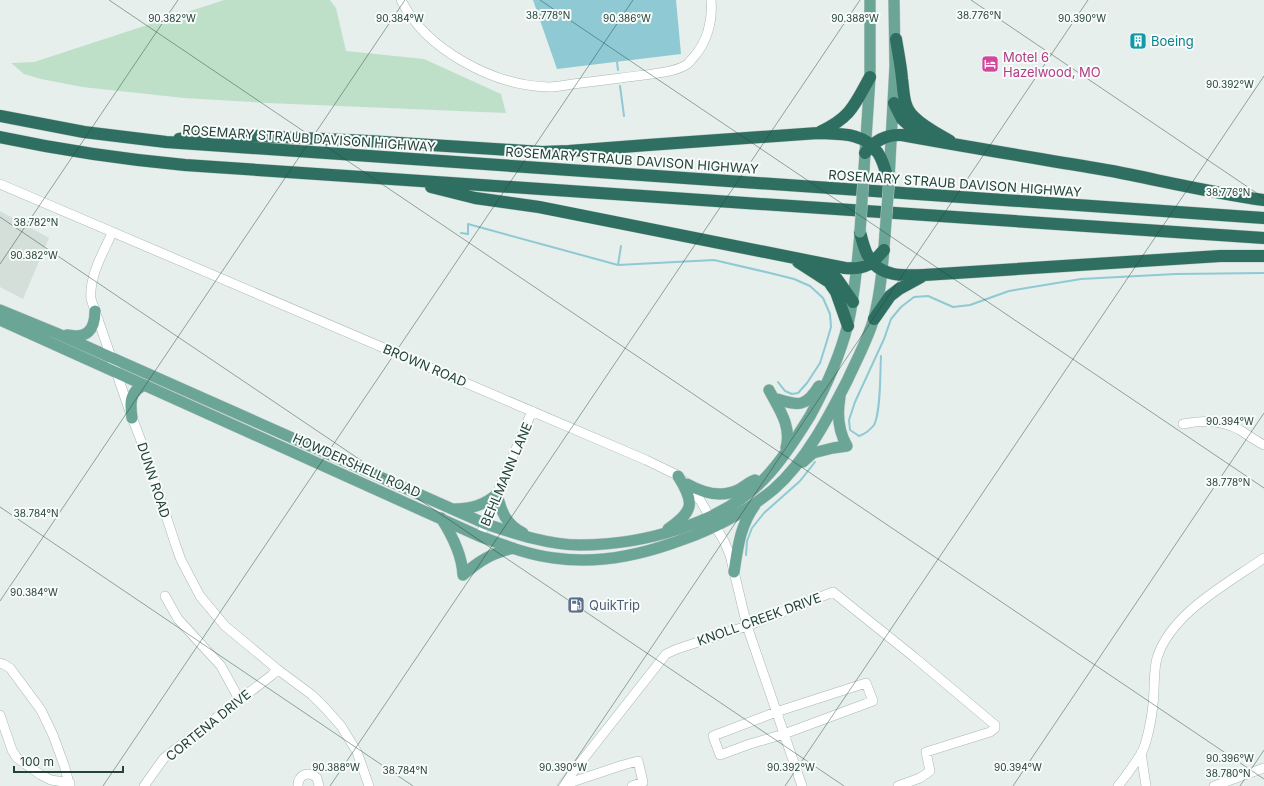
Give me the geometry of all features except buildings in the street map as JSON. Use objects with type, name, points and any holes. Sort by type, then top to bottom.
[{"type":"highway","points":[[896,39],[903,92],[907,108],[912,116],[919,122],[956,145]]},
{"type":"highway","points":[[818,134],[846,117],[854,106],[870,77]]},
{"type":"highway","points":[[894,103],[902,119],[924,139]]},
{"type":"highway","name":"ROSEMARY STRAUB DAVISON HIGHWAY","points":[[0,116],[84,132],[162,142],[1264,218]]},
{"type":"highway","points":[[162,142],[206,135],[303,138],[505,150],[556,151],[818,134],[846,134],[855,135],[868,147],[878,152],[888,174]]},
{"type":"highway","points":[[868,147],[884,137],[902,135],[1112,172],[1234,196],[1264,200]]},
{"type":"highway","points":[[0,137],[67,150],[146,161],[1264,238]]},
{"type":"highway","points":[[399,179],[475,198],[546,209],[845,268],[856,269],[868,266],[884,250]]},
{"type":"highway","points":[[860,232],[868,257],[883,270],[896,275],[924,275],[1213,256],[1264,256]]},
{"type":"highway","points":[[792,258],[828,282],[836,292],[848,326]]},
{"type":"highway","points":[[816,263],[837,279],[853,302]]},
{"type":"highway","points":[[874,319],[890,296],[899,289],[924,275]]},
{"type":"main road","points":[[713,522],[765,478],[781,459],[818,402],[848,326],[853,302],[860,232],[864,169],[868,147],[870,0]]},
{"type":"main road","points":[[713,522],[746,509],[774,488],[792,468],[819,431],[842,390],[866,340],[874,319],[883,270],[888,174],[892,135],[896,39],[894,0]]},
{"type":"main road","name":"HOWDERSHELL ROAD","points":[[0,310],[56,333],[486,524],[522,536],[579,546],[621,542],[713,522]]},
{"type":"main road","points":[[56,333],[78,337],[89,332],[95,321],[95,311]]},
{"type":"main road","name":"HOWDERSHELL ROAD","points":[[0,320],[479,536],[513,548],[554,558],[582,560],[607,559],[655,549],[697,535],[713,522]]},
{"type":"main road","points":[[777,400],[793,404],[805,402],[813,397],[821,384],[830,363],[839,351]]},
{"type":"main road","points":[[132,418],[131,399],[135,392],[145,385]]},
{"type":"main road","points":[[769,390],[788,428],[788,440],[781,459]]},
{"type":"main road","points":[[792,468],[801,464],[813,452],[847,446],[840,431],[839,422],[842,390]]},
{"type":"main road","points":[[661,534],[680,521],[689,508],[690,504],[688,494],[678,476]]},
{"type":"main road","points":[[687,484],[707,492],[727,494],[739,490],[752,481],[765,478]]},
{"type":"main road","points":[[450,508],[474,507],[489,502],[497,494]]},
{"type":"main road","points":[[497,494],[501,512],[508,522],[519,531],[538,539]]},
{"type":"main road","points":[[734,572],[738,541],[742,529],[751,511],[760,499]]},
{"type":"main road","points":[[441,518],[457,546],[463,568],[463,574],[485,558],[513,548]]},
{"type":"street","points":[[401,0],[404,7],[425,33],[450,53],[471,66],[494,76],[520,83],[549,87],[667,72],[686,65],[698,53],[706,38],[710,23],[711,0]]},
{"type":"street","points":[[0,184],[112,232]]},
{"type":"street","name":"DUNN ROAD","points":[[112,232],[92,281],[90,291],[91,299],[143,446],[181,560],[200,596],[224,626],[277,669],[312,694],[341,726],[357,752],[369,786]]},
{"type":"street","name":"BROWN ROAD","points":[[112,232],[646,460],[678,476],[687,484],[700,500],[730,555],[747,626],[802,786]]},
{"type":"street","name":"BEHLMANN LANE","points":[[479,536],[496,502],[497,494],[532,411]]},
{"type":"street","points":[[1183,424],[1207,421],[1228,425],[1238,429],[1264,445]]},
{"type":"street","points":[[1118,786],[1141,753],[1151,719],[1157,658],[1174,627],[1199,603],[1264,558]]},
{"type":"street","name":"KNOLL CREEK DRIVE","points":[[562,786],[666,654],[747,626],[833,592],[978,710],[993,723],[995,728],[990,732],[926,752],[930,771],[920,778],[898,786]]},
{"type":"street","points":[[165,596],[178,619],[221,666],[239,699]]},
{"type":"street","points":[[0,663],[10,668],[41,710],[53,735],[70,784]]},
{"type":"street","name":"CORTENA DRIVE","points":[[144,786],[164,758],[272,675],[277,669]]},
{"type":"street","points":[[866,682],[873,701],[784,734],[720,755],[713,736],[776,712],[866,682]]},
{"type":"street","points":[[0,714],[12,750],[17,758],[41,775],[51,780],[70,784]]},
{"type":"street","points":[[1141,753],[1146,786]]},
{"type":"street","points":[[562,786],[623,764],[638,761],[643,782],[632,786]]},
{"type":"street","points":[[1214,786],[1264,768]]},
{"type":"street","points":[[298,786],[299,779],[308,774],[314,775],[317,778],[319,786]]},
{"type":"shaded area","points":[[0,211],[49,238],[23,299],[0,287]]},
{"type":"green space","points":[[224,0],[330,0],[336,8],[346,51],[424,59],[501,94],[506,113],[184,98],[82,87],[41,79],[24,74],[11,63],[34,62]]},
{"type":"water","points":[[533,0],[676,0],[681,54],[557,69]]},
{"type":"waterway","points":[[617,62],[618,70]]},
{"type":"waterway","points":[[620,86],[624,116]]},
{"type":"waterway","points":[[461,233],[468,234],[468,224],[618,265],[714,260],[794,279],[810,286],[823,298],[830,314],[831,327],[820,363],[807,383],[798,393],[792,394],[785,391],[778,382]]},
{"type":"waterway","points":[[618,265],[621,246]]},
{"type":"waterway","points":[[881,356],[879,402],[876,419],[871,429],[859,436],[850,430],[849,420],[855,402],[884,339],[891,319],[901,307],[914,297],[928,296],[953,307],[970,305],[1009,291],[1081,279],[1176,274],[1264,273]]},
{"type":"waterway","points":[[746,555],[747,541],[752,528],[764,513],[800,481],[815,462]]},
{"type":"place","name":"Boeing","points":[[1138,41]]},
{"type":"place","name":"Motel 6 Hazelwood, MO","points":[[990,64]]},
{"type":"place","name":"QuikTrip","points":[[576,605]]}]
